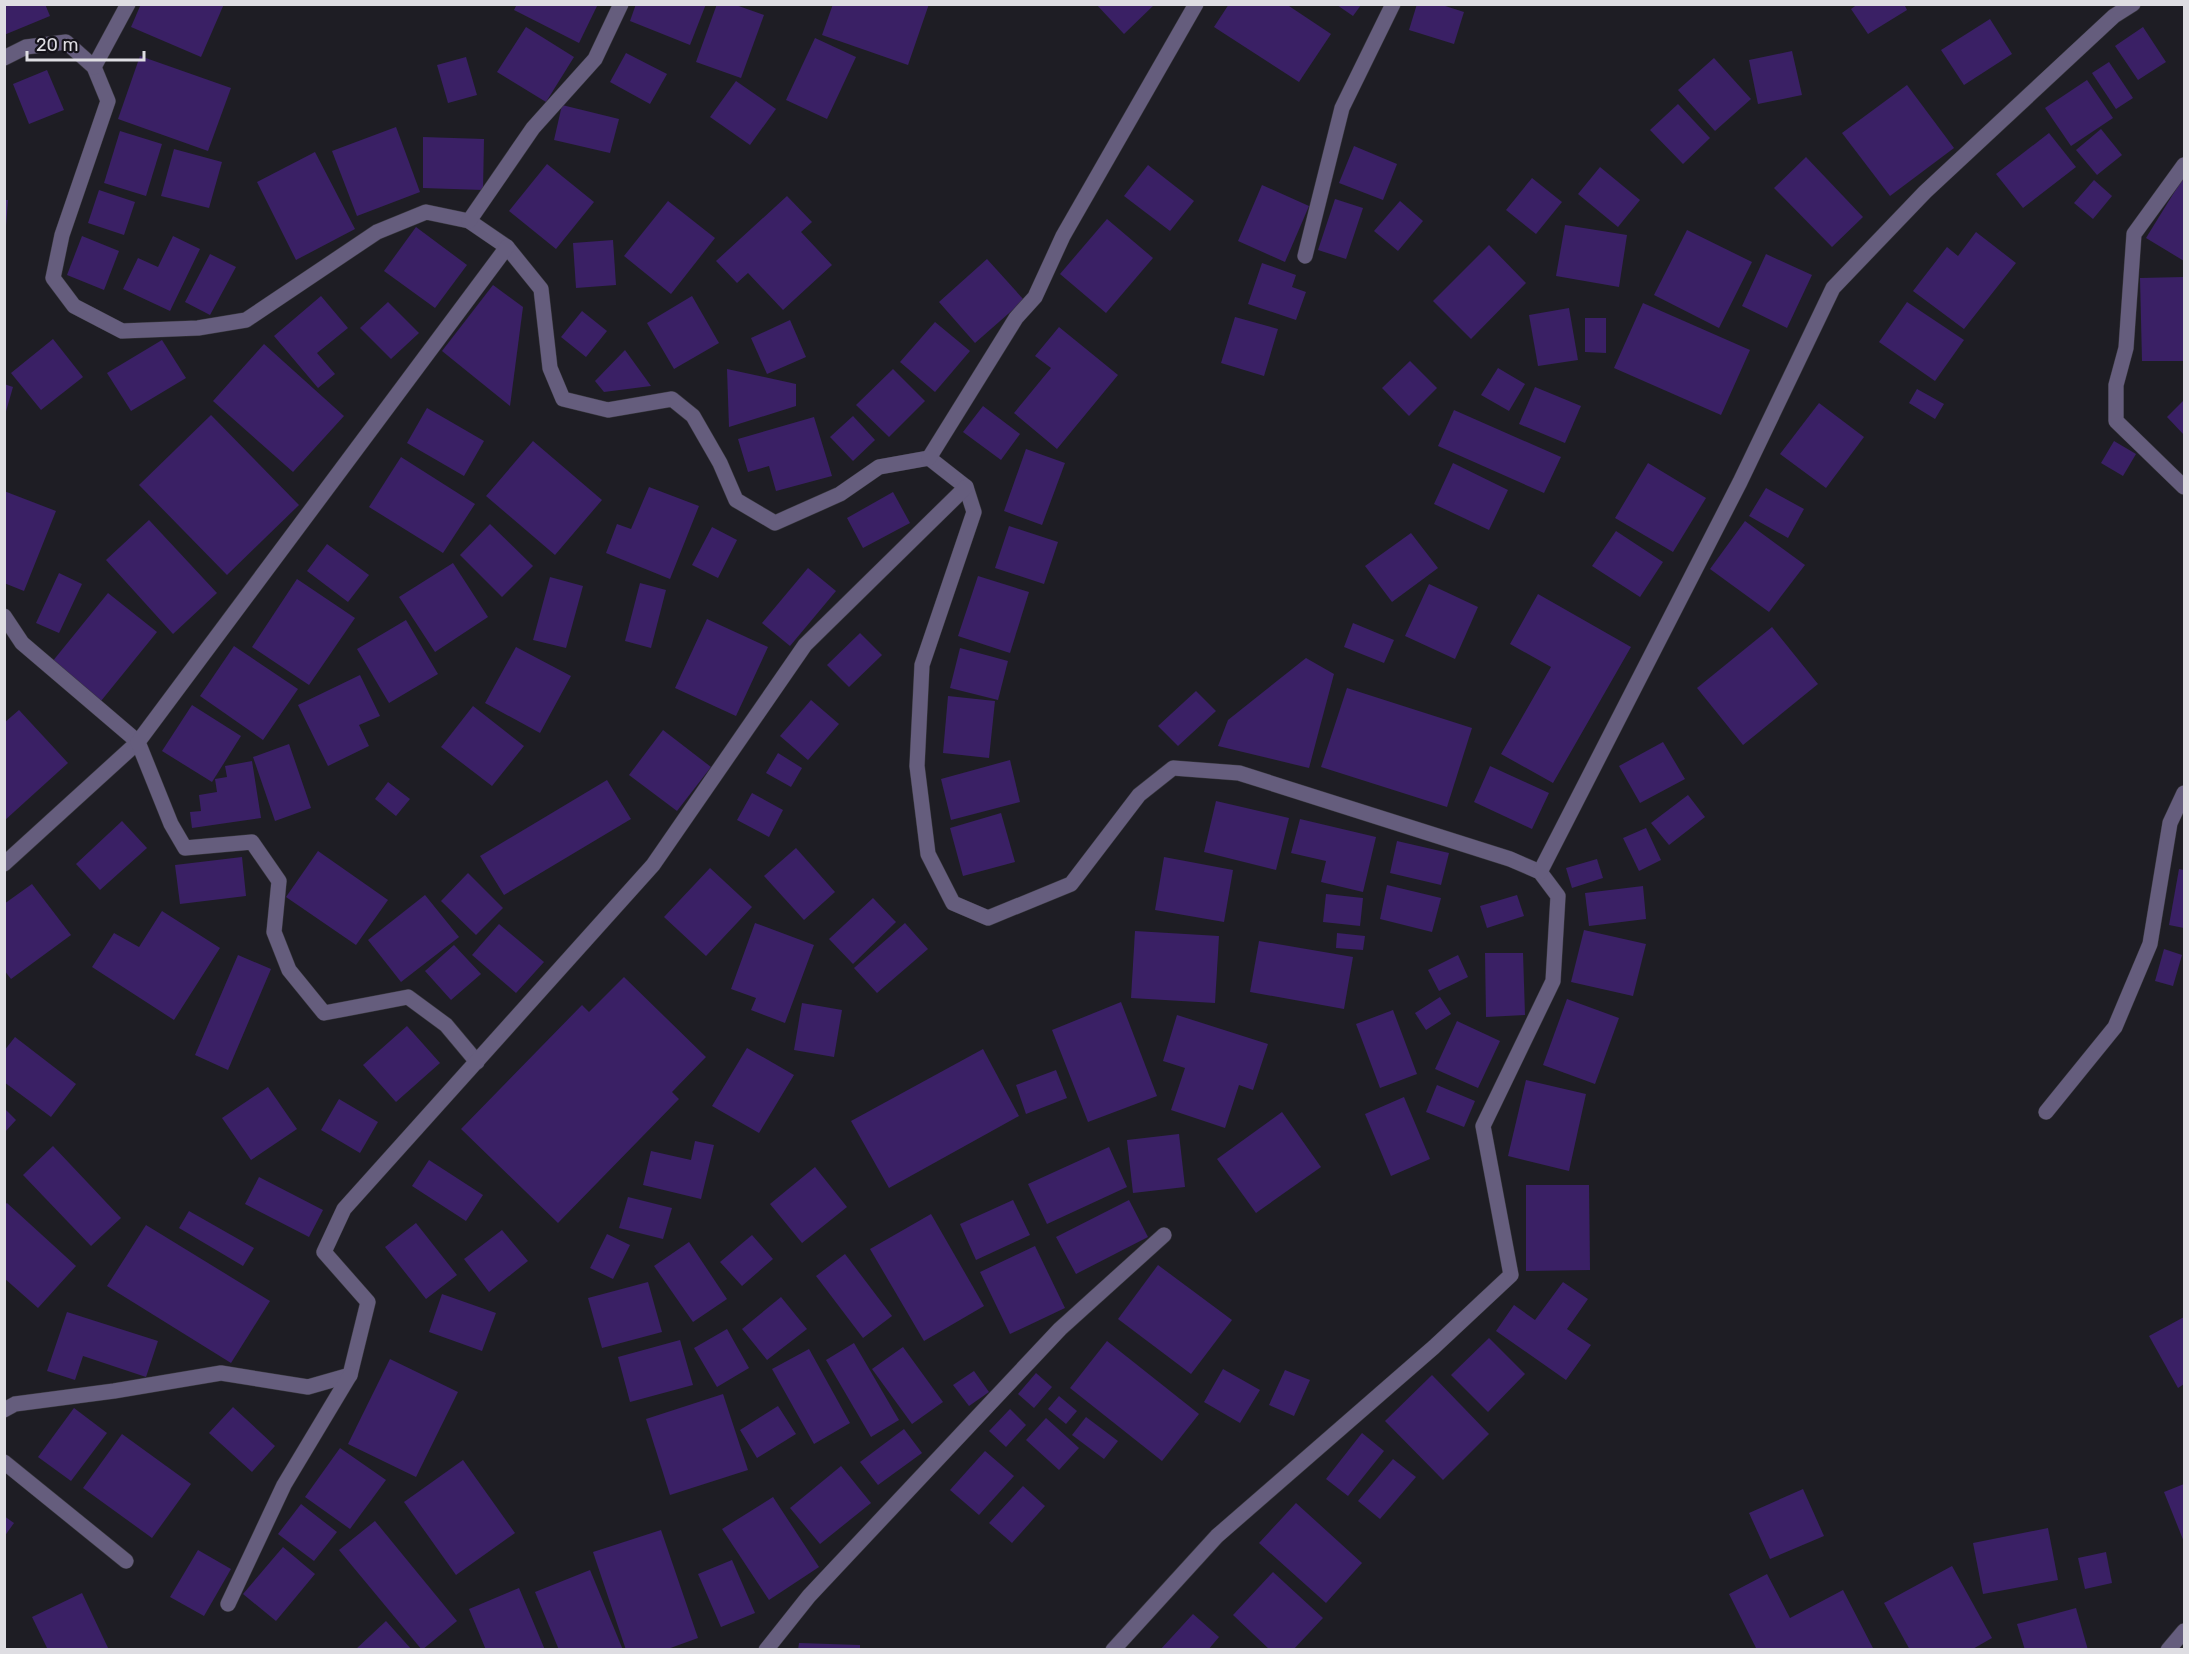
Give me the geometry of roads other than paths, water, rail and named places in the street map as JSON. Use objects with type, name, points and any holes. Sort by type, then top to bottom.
[{"type":"street","points":[[94,67],[128,4]]},
{"type":"street","points":[[469,221],[533,128],[595,59],[621,4]]},
{"type":"street","points":[[4,58],[26,47],[66,42],[94,67],[108,101],[62,235],[53,278],[74,306],[122,331],[198,328],[246,320],[377,232],[426,212],[469,221],[507,247],[541,289],[550,368],[563,399],[608,410],[672,399],[693,416],[720,463],[736,500],[775,523],[840,494],[879,467],[929,458],[1016,318],[1035,297],[1063,236],[1196,4]]},
{"type":"street","points":[[1305,256],[1342,108],[1393,4]]},
{"type":"street","points":[[1540,872],[1735,492],[1833,288],[1933,184],[2114,16],[2133,4]]},
{"type":"street","points":[[2184,165],[2134,234],[2126,348],[2116,385],[2116,421],[2184,486]]},
{"type":"street","points":[[4,864],[138,742],[507,247]]},
{"type":"street","points":[[929,458],[966,487],[974,512],[922,665],[917,766],[927,854],[953,903],[988,918],[1071,884],[1139,795],[1173,768],[1239,773],[1510,859],[1540,872],[1558,896],[1553,981],[1483,1126],[1511,1275],[1434,1347],[1217,1536],[1113,1650]]},
{"type":"street","points":[[228,1604],[284,1485],[350,1375],[368,1302],[324,1252],[344,1209],[653,865],[805,645],[966,487]]},
{"type":"street","points":[[4,616],[22,643],[138,742],[171,824],[185,848],[252,842],[279,881],[274,932],[289,970],[324,1013],[408,997],[446,1025],[477,1062]]},
{"type":"street","points":[[2046,1112],[2115,1027],[2150,944],[2170,823],[2184,793]]},
{"type":"street","points":[[766,1650],[809,1596],[1060,1329],[1164,1235]]},
{"type":"street","points":[[4,1410],[15,1404],[114,1391],[221,1373],[308,1387],[350,1375]]},
{"type":"street","points":[[4,1462],[126,1562]]},
{"type":"street","points":[[2168,1650],[2184,1631]]}]
